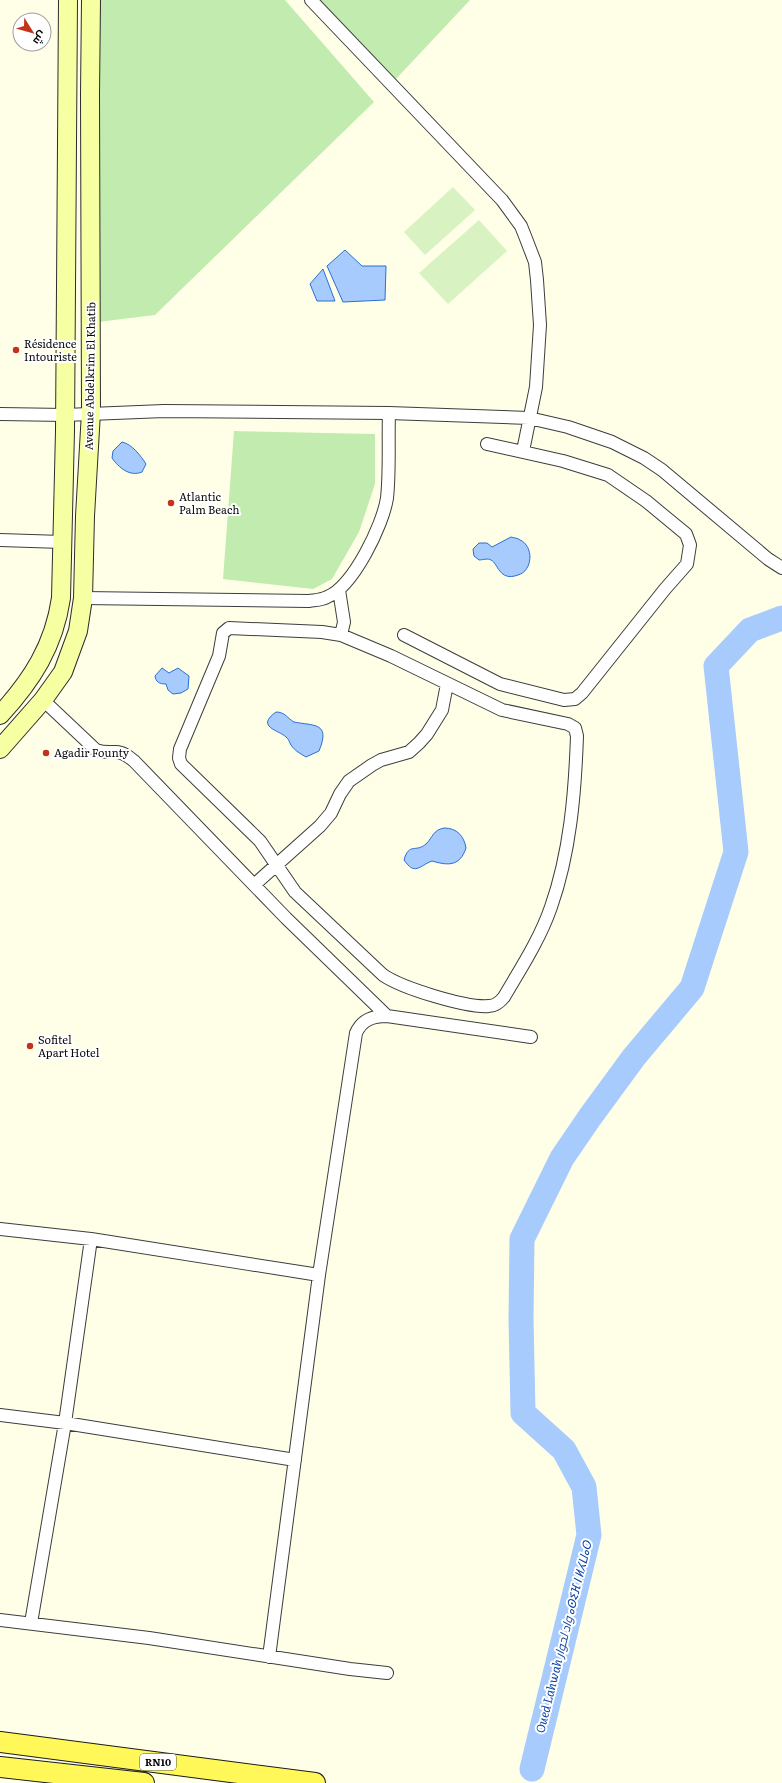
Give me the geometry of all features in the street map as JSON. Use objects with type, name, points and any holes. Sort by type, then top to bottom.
[{"type":"main road","name":"RN10","points":[[0,1742],[315,1783]]},
{"type":"main road","name":"RN10","points":[[0,1767],[144,1783]]},
{"type":"street","points":[[0,715],[18,696],[33,675],[53,636],[58,620],[61,598],[65,415],[68,0]]},
{"type":"street","name":"Avenue Abdelkrim El Khatib","points":[[0,749],[44,700],[63,672],[78,631],[83,598],[85,516],[91,412],[91,0]]},
{"type":"street","points":[[311,0],[502,200],[521,226],[535,262],[540,325],[536,387],[523,451]]},
{"type":"street","points":[[0,414],[65,415],[91,412],[164,411],[389,413],[529,418],[589,433],[612,442],[644,458],[662,470],[768,559],[782,568]]},
{"type":"street","points":[[83,598],[309,601],[327,597],[338,590],[358,567],[374,535],[386,500],[389,413]]},
{"type":"street","points":[[404,635],[490,680],[518,689],[570,700],[582,693],[687,564],[691,552],[686,534],[622,484],[608,475],[563,461],[487,444]]},
{"type":"street","points":[[0,540],[62,542]]},
{"type":"street","points":[[338,590],[344,622],[341,635]]},
{"type":"street","points":[[226,629],[322,632],[341,635],[386,654],[447,684],[502,710],[572,725],[577,732],[575,793],[557,888],[542,928],[501,1000],[488,1007],[446,999],[388,979],[299,896],[287,882],[260,841],[181,764],[179,758],[180,749],[219,656],[222,635],[226,629]]},
{"type":"street","points":[[254,885],[264,874],[277,865],[326,819],[340,794],[349,782],[381,760],[409,752],[427,734],[442,710],[447,684]]},
{"type":"street","points":[[44,700],[96,750],[103,753],[117,752],[134,761],[254,885],[387,1016]]},
{"type":"street","points":[[269,1657],[319,1275],[356,1033],[363,1022],[370,1019],[387,1016],[531,1037]]},
{"type":"street","points":[[0,1229],[91,1239],[319,1275]]},
{"type":"street","points":[[31,1623],[65,1423],[91,1239]]},
{"type":"street","points":[[0,1416],[65,1423],[295,1460]]},
{"type":"street","points":[[0,1620],[149,1638],[350,1669],[388,1673]]},
{"type":"green space","points":[[98,0],[285,0],[374,102],[155,315],[98,322]]},
{"type":"green space","points":[[318,0],[470,0],[396,79]]},
{"type":"green space","points":[[453,187],[475,210],[425,255],[404,232]]},
{"type":"green space","points":[[479,220],[507,251],[448,304],[419,273]]},
{"type":"green space","points":[[234,431],[375,434],[375,484],[359,532],[332,579],[313,589],[223,579]]},
{"type":"water","points":[[345,250],[362,266],[386,266],[385,300],[343,302],[327,266]]},
{"type":"water","points":[[323,269],[335,301],[317,301],[310,284]]},
{"type":"water","points":[[122,442],[133,448],[146,464],[142,472],[133,473],[125,471],[112,458],[113,451]]},
{"type":"water","points":[[511,537],[525,543],[528,547],[530,558],[529,564],[523,573],[507,576],[500,571],[490,559],[479,560],[474,556],[473,549],[479,543],[487,543],[492,547]]},
{"type":"water","points":[[162,668],[169,673],[178,668],[189,676],[188,689],[181,693],[173,694],[168,690],[166,684],[161,684],[158,682],[155,676]]},
{"type":"water","points":[[276,712],[284,714],[294,722],[314,725],[322,730],[322,742],[319,751],[306,757],[294,749],[287,738],[270,728],[268,721]]},
{"type":"water","points":[[444,828],[453,829],[462,836],[466,848],[461,858],[449,864],[432,861],[414,869],[411,868],[404,860],[408,851],[422,847],[435,832]]},
{"type":"waterway","name":"Oued Lahwah واد لحوار ⴰⵙⵉⴼ ⵏ ⵍⵃⵡⴰⵔ","points":[[532,1769],[589,1535],[584,1487],[564,1450],[523,1413],[521,1319],[522,1239],[562,1158],[634,1057],[692,988],[736,852],[716,666],[750,630],[782,618]]},
{"type":"place","name":"Résidence Intouriste","points":[[16,350]]},
{"type":"place","name":"Atlantic Palm Beach","points":[[171,503]]},
{"type":"place","name":"Agadir Founty","points":[[46,753]]},
{"type":"place","name":"Sofitel Apart Hotel","points":[[30,1046]]}]
